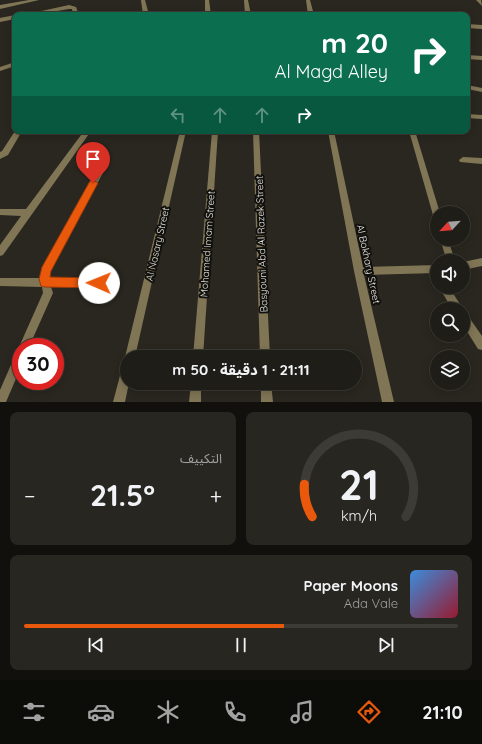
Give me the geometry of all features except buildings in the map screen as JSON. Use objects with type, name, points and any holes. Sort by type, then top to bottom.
[{"type":"street","points":[[0,6],[37,0]]},
{"type":"street","points":[[143,0],[145,12]]},
{"type":"street","points":[[207,0],[208,12]]},
{"type":"street","points":[[246,0],[248,12]]},
{"type":"street","points":[[308,0],[310,12]]},
{"type":"street","points":[[478,0],[482,4]]},
{"type":"street","points":[[43,12],[72,7],[75,12]]},
{"type":"street","points":[[0,20],[12,18]]},
{"type":"street","points":[[470,26],[482,27]]},
{"type":"street","points":[[470,57],[482,58]]},
{"type":"street","points":[[0,68],[12,65]]},
{"type":"street","points":[[470,88],[482,90]]},
{"type":"street","points":[[470,116],[482,117]]},
{"type":"street","points":[[0,156],[5,153],[18,134]]},
{"type":"street","points":[[1,250],[86,134]]},
{"type":"street","name":"Al Nasary Street","points":[[132,350],[183,134]]},
{"type":"street","name":"Mohamed Imam Street","points":[[199,350],[215,134]]},
{"type":"street","name":"Basyouni Abd Al Razek Street","points":[[256,134],[265,350]]},
{"type":"street","name":"Al Bokhary Street","points":[[332,134],[359,271],[388,402]]},
{"type":"street","points":[[413,134],[434,206]]},
{"type":"street","points":[[463,160],[482,161]]},
{"type":"street","points":[[28,338],[48,293],[45,282],[46,270],[100,171]]},
{"type":"street","points":[[0,212],[28,213]]},
{"type":"street","points":[[470,265],[482,262]]},
{"type":"street","points":[[359,271],[430,272]]},
{"type":"street","points":[[0,282],[99,283]]},
{"type":"street","points":[[470,327],[482,345]]},
{"type":"street","points":[[0,402],[12,375]]},
{"type":"street","points":[[119,402],[122,390]]},
{"type":"street","points":[[195,402],[196,390]]},
{"type":"street","points":[[266,390],[267,402]]},
{"type":"route","points":[[93,183],[46,270],[44,279],[45,282],[99,283]]}]
